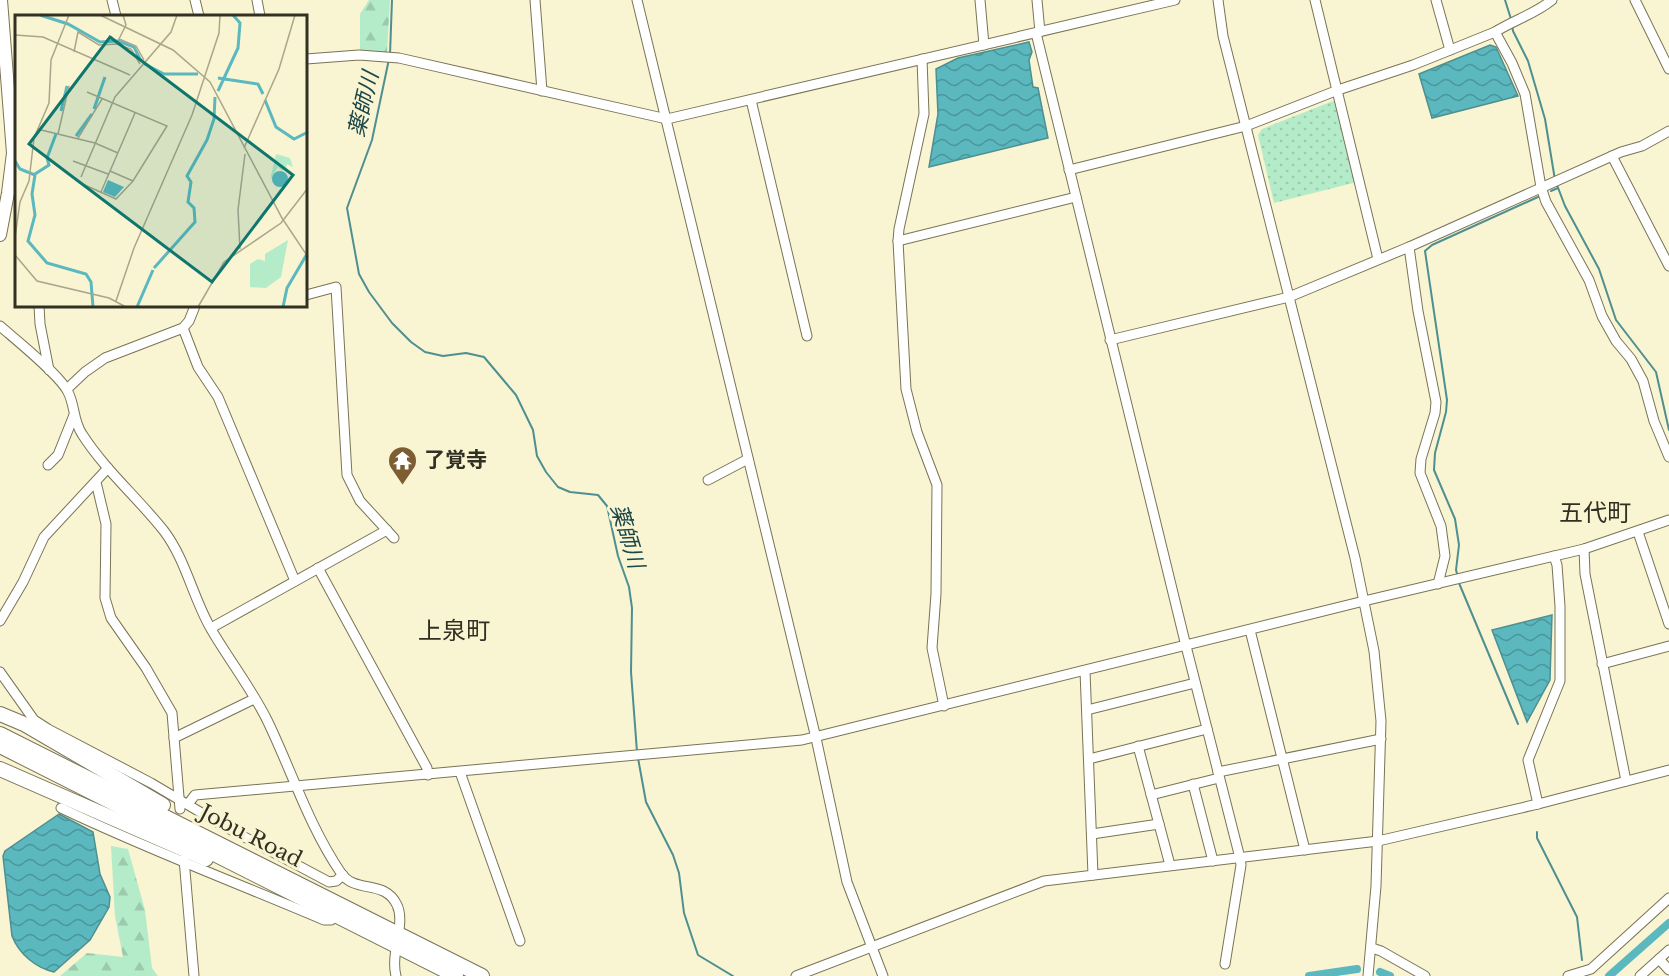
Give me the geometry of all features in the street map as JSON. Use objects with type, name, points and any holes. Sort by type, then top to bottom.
[{"type":"highway","points":[[0,714],[24,724],[201,827],[261,859],[297,890]]},
{"type":"highway","name":"Jobu Road","points":[[0,734],[396,940],[456,976]]},
{"type":"highway","name":"Jobu Road","points":[[0,746],[297,890],[335,916],[482,976]]},
{"type":"highway","points":[[0,769],[270,887],[297,890]]},
{"type":"main road","points":[[0,235],[14,175],[12,88],[1,0]]},
{"type":"street","points":[[112,0],[116,15]]},
{"type":"street","points":[[195,0],[199,15]]},
{"type":"street","points":[[257,0],[260,15]]},
{"type":"street","points":[[535,0],[542,91]]},
{"type":"street","points":[[637,0],[816,738],[847,882],[883,976]]},
{"type":"street","points":[[980,0],[984,45]]},
{"type":"street","points":[[1037,0],[1038,33],[1069,170],[1240,858],[1225,964]]},
{"type":"street","points":[[308,58],[358,55],[399,58],[667,119],[1174,0]]},
{"type":"street","points":[[1218,0],[1223,36],[1355,558],[1374,651],[1381,739],[1378,842],[1372,948],[1368,976]]},
{"type":"street","points":[[1315,0],[1378,259]]},
{"type":"street","points":[[1436,0],[1450,50]]},
{"type":"street","points":[[1069,170],[1246,126],[1338,90],[1413,65],[1495,32],[1539,11],[1552,0]]},
{"type":"street","points":[[1635,0],[1669,69]]},
{"type":"street","points":[[1495,32],[1512,63],[1525,94],[1541,187],[1546,202],[1589,280],[1602,316],[1643,381],[1654,420],[1669,457]]},
{"type":"street","points":[[922,59],[924,114],[898,241],[906,389],[917,432],[937,485],[936,594],[932,648],[944,706]]},
{"type":"street","points":[[751,100],[807,336]]},
{"type":"street","points":[[1110,340],[1289,297],[1409,247],[1612,156],[1642,146],[1669,131]]},
{"type":"street","points":[[1612,156],[1669,266]]},
{"type":"street","points":[[898,241],[1076,197]]},
{"type":"street","points":[[1409,247],[1418,311],[1436,402],[1435,413],[1421,459],[1420,473],[1441,526],[1445,556],[1438,584]]},
{"type":"street","points":[[308,295],[336,288],[347,475],[360,501],[394,538]]},
{"type":"street","points":[[39,308],[48,370]]},
{"type":"street","points":[[67,389],[105,358],[183,328],[189,321],[194,308]]},
{"type":"street","points":[[0,326],[67,389],[76,423],[82,434],[108,468],[164,532],[173,546],[211,628],[267,721],[296,787],[343,875],[354,883],[382,889],[393,898],[399,913],[396,976]]},
{"type":"street","points":[[183,328],[198,367],[218,397],[295,581]]},
{"type":"street","points":[[48,465],[58,455],[74,413]]},
{"type":"street","points":[[708,480],[748,459]]},
{"type":"street","points":[[0,621],[24,580],[44,537],[108,468]]},
{"type":"street","points":[[96,482],[106,524],[105,598],[111,618],[146,668],[172,713],[182,804]]},
{"type":"street","points":[[182,804],[195,795],[738,747],[816,738],[1364,601],[1584,549],[1669,520]]},
{"type":"street","points":[[211,628],[387,530]]},
{"type":"street","points":[[1638,532],[1669,624]]},
{"type":"street","points":[[1584,549],[1584,574],[1626,781]]},
{"type":"street","points":[[1538,804],[1528,760],[1560,681],[1560,606],[1557,565],[1554,556]]},
{"type":"street","points":[[318,568],[427,768],[428,775]]},
{"type":"street","points":[[1250,630],[1305,850]]},
{"type":"street","points":[[1602,664],[1669,646]]},
{"type":"street","points":[[1085,670],[1093,875]]},
{"type":"street","points":[[0,672],[37,722],[55,734],[329,882],[336,881],[343,875]]},
{"type":"street","points":[[1087,710],[1195,683]]},
{"type":"street","points":[[174,738],[254,699]]},
{"type":"street","points":[[1089,759],[1207,729]]},
{"type":"street","points":[[1151,795],[1282,759],[1381,739]]},
{"type":"street","points":[[1138,746],[1170,865]]},
{"type":"street","points":[[796,976],[1044,881],[1378,842],[1669,770]]},
{"type":"street","points":[[460,772],[520,941]]},
{"type":"street","points":[[1193,784],[1213,861]]},
{"type":"street","points":[[61,808],[123,838],[184,859],[324,920],[331,920],[335,916]]},
{"type":"street","points":[[1092,834],[1159,824]]},
{"type":"street","points":[[184,859],[194,976]]},
{"type":"street","points":[[1568,976],[1591,969],[1669,898]]},
{"type":"street","points":[[1372,948],[1425,976]]},
{"type":"street","points":[[1640,976],[1669,950]]},
{"type":"street","points":[[1659,959],[1669,970]]},
{"type":"green space","points":[[369,0],[390,0],[387,53],[360,51],[360,14]]},
{"type":"green space","points":[[1333,101],[1338,103],[1357,182],[1274,203],[1258,135],[1262,129]]},
{"type":"green space","points":[[111,846],[128,849],[145,910],[152,968],[158,976],[60,976],[87,953],[123,957],[115,916]]},
{"type":"water","points":[[1029,42],[1032,52],[1029,60],[1033,87],[1038,88],[1048,138],[929,167],[938,114],[936,69],[958,58]]},
{"type":"water","points":[[1490,45],[1496,47],[1518,96],[1432,118],[1419,74]]},
{"type":"water","points":[[1552,615],[1550,680],[1527,722],[1492,630]]},
{"type":"water","points":[[59,814],[93,832],[100,874],[110,897],[109,907],[90,940],[54,972],[29,959],[15,943],[12,936],[3,856],[5,851]]},
{"type":"waterway","name":"薬師川","points":[[390,54],[392,0]]},
{"type":"waterway","points":[[1505,0],[1511,19]]},
{"type":"waterway","points":[[1512,25],[1528,61],[1545,119],[1555,180]]},
{"type":"waterway","name":"薬師川","points":[[389,59],[372,140],[347,208],[359,274],[392,323],[425,352],[443,356],[466,353],[484,357],[516,395],[533,430],[537,456],[558,487],[570,492],[598,495],[607,506],[618,556],[629,587],[632,608],[631,672],[637,752]]},
{"type":"waterway","points":[[1557,185],[1565,206],[1599,269],[1616,320],[1656,372],[1669,430]]},
{"type":"waterway","points":[[1551,191],[1558,188]]},
{"type":"waterway","points":[[1458,577],[1456,570],[1459,545],[1455,519],[1434,470],[1435,453],[1447,400],[1425,251],[1432,245],[1538,197]]},
{"type":"waterway","points":[[1459,583],[1518,724]]},
{"type":"waterway","name":"薬師川","points":[[638,758],[646,802],[673,855],[679,873],[684,913],[698,955],[733,976]]},
{"type":"waterway","points":[[1537,832],[1537,838],[1577,917],[1582,960]]},
{"type":"waterway","points":[[1609,976],[1669,923]]},
{"type":"waterway","points":[[1309,976],[1357,969]]},
{"type":"waterway","points":[[1380,972],[1390,976]]},
{"type":"place","name":"了覚寺","points":[[403,486]]},
{"type":"district","name":"五代町","points":[[1595,513]]},
{"type":"district","name":"上泉町","points":[[454,631]]}]
